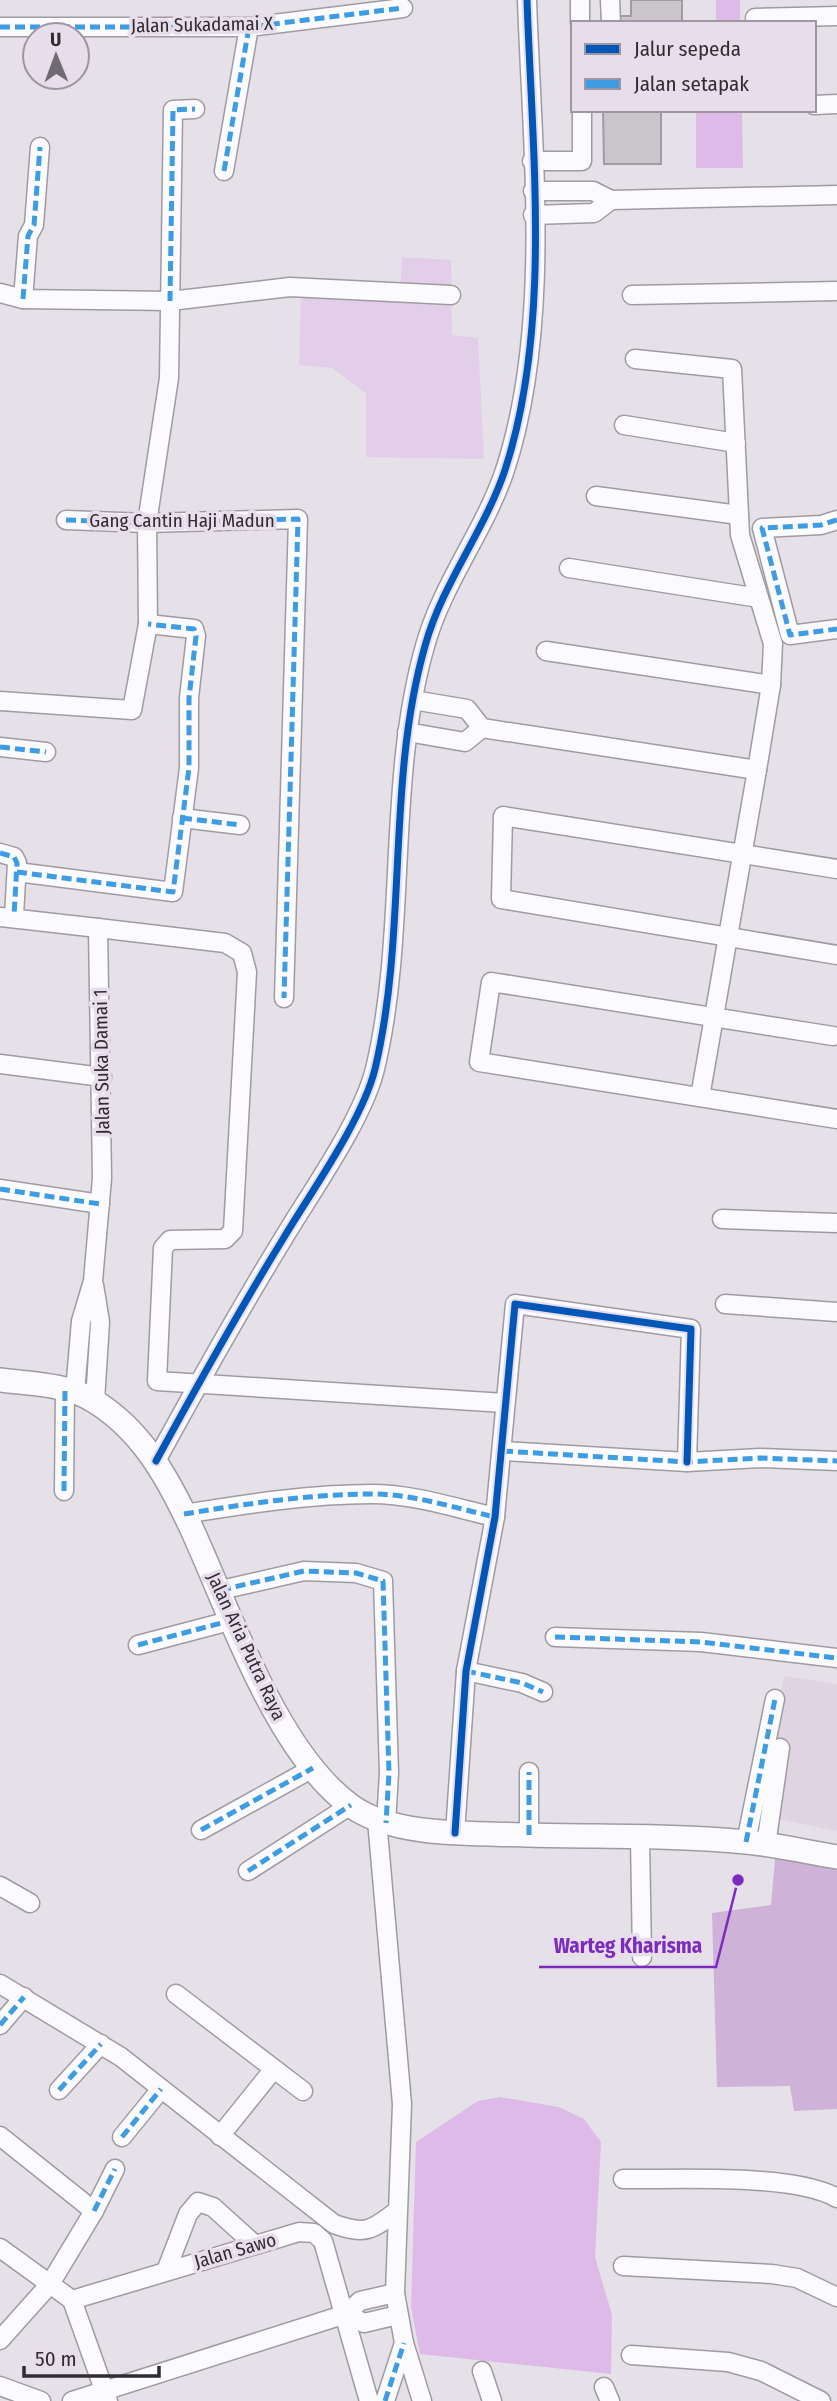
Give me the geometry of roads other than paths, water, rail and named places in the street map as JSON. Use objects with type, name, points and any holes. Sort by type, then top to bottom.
[{"type":"main road","points":[[0,1380],[78,1394]]},
{"type":"main road","name":"Jalan Aria Putra Raya","points":[[78,1394],[145,1445],[156,1461],[221,1590],[252,1667],[282,1724],[313,1768],[351,1805],[382,1822],[456,1833],[756,1844],[837,1857]]},
{"type":"street","points":[[156,1461],[222,1338],[343,1140],[374,1073],[390,989],[407,732],[425,643],[504,473],[525,398],[534,314],[527,0]]},
{"type":"street","points":[[580,0],[580,21]]},
{"type":"street","points":[[610,0],[611,21]]},
{"type":"street","name":"Jalan Sukadamai X","points":[[0,27],[249,27],[403,8]]},
{"type":"street","points":[[755,18],[837,16]]},
{"type":"street","points":[[224,171],[249,27]]},
{"type":"street","points":[[816,105],[837,104]]},
{"type":"street","points":[[0,701],[132,710],[148,624],[147,523],[169,378],[173,110],[195,109]]},
{"type":"street","points":[[532,161],[582,161],[582,112]]},
{"type":"street","points":[[23,299],[28,236],[34,225],[40,147]]},
{"type":"street","points":[[533,191],[593,191],[611,200],[837,195]]},
{"type":"street","points":[[533,215],[594,214],[611,200]]},
{"type":"street","points":[[0,293],[23,299],[170,301],[290,287],[451,295]]},
{"type":"street","points":[[632,295],[837,291]]},
{"type":"street","points":[[635,359],[732,369],[740,534],[773,644],[771,685],[700,1097]]},
{"type":"street","points":[[624,425],[736,443]]},
{"type":"street","points":[[596,496],[739,516]]},
{"type":"street","name":"Gang Cantin Haji Madun","points":[[66,520],[147,523],[298,519],[284,998]]},
{"type":"street","points":[[837,520],[821,525],[762,528],[790,635],[837,629]]},
{"type":"street","points":[[569,568],[760,598]]},
{"type":"street","points":[[17,872],[171,892],[189,768],[189,698],[196,636],[194,629],[148,624]]},
{"type":"street","points":[[546,651],[771,685]]},
{"type":"street","points":[[413,699],[467,709],[482,728],[757,770]]},
{"type":"street","points":[[407,732],[465,742],[482,728]]},
{"type":"street","points":[[0,747],[46,752]]},
{"type":"street","points":[[837,869],[503,816],[501,899],[837,955]]},
{"type":"street","points":[[183,818],[240,825]]},
{"type":"street","points":[[0,853],[14,857],[17,872],[7,916],[225,943],[242,953],[247,972],[233,1231],[225,1239],[170,1240],[163,1248],[157,1381],[505,1403]]},
{"type":"street","name":"Jalan Suka Damai 1","points":[[64,1491],[78,1394],[100,1321],[93,1281],[100,1204],[102,1077],[98,928]]},
{"type":"street","points":[[833,1036],[491,982],[479,1062],[837,1119]]},
{"type":"street","points":[[0,1065],[102,1077]]},
{"type":"street","points":[[0,1189],[100,1204]]},
{"type":"street","points":[[722,1219],[837,1223]]},
{"type":"street","points":[[456,1833],[466,1671],[495,1517],[515,1304],[687,1327],[692,1332],[687,1462]]},
{"type":"street","points":[[725,1304],[837,1312]]},
{"type":"street","points":[[503,1451],[687,1462],[761,1458],[837,1461]]},
{"type":"street","points":[[184,1514],[257,1503],[374,1494],[410,1498],[495,1517]]},
{"type":"street","points":[[221,1590],[304,1571],[356,1573],[383,1581],[389,1773],[382,1822],[402,2104],[395,2293],[404,2343],[422,2401]]},
{"type":"street","points":[[138,1645],[233,1620]]},
{"type":"street","points":[[555,1637],[701,1642],[837,1658]]},
{"type":"street","points":[[466,1671],[522,1683],[543,1692]]},
{"type":"street","points":[[756,1844],[775,1699]]},
{"type":"street","points":[[756,1844],[780,1748]]},
{"type":"street","points":[[201,1830],[313,1768]]},
{"type":"street","points":[[529,1772],[529,1835]]},
{"type":"street","points":[[248,1871],[351,1805]]},
{"type":"street","points":[[640,1838],[642,1958]]},
{"type":"street","points":[[0,1886],[30,1903]]},
{"type":"street","points":[[0,1984],[100,2044],[334,2224],[355,2231],[374,2229],[397,2211]]},
{"type":"street","points":[[176,1994],[303,2091]]},
{"type":"street","points":[[0,2025],[24,1997]]},
{"type":"street","points":[[59,2090],[100,2044]]},
{"type":"street","points":[[220,2136],[273,2070]]},
{"type":"street","points":[[122,2137],[161,2089]]},
{"type":"street","points":[[0,2136],[94,2211]]},
{"type":"street","points":[[0,2340],[50,2284],[94,2211],[115,2169]]},
{"type":"street","points":[[623,2179],[802,2185],[837,2198]]},
{"type":"street","points":[[166,2271],[188,2214],[198,2202],[213,2207],[254,2244]]},
{"type":"street","name":"Jalan Sawo","points":[[72,2300],[299,2232],[314,2233],[323,2241],[346,2314]]},
{"type":"street","points":[[0,2248],[72,2300],[106,2396]]},
{"type":"street","points":[[623,2266],[772,2274],[797,2278],[837,2297]]},
{"type":"street","points":[[72,2401],[106,2396],[346,2314],[360,2301],[395,2293]]},
{"type":"street","points":[[346,2314],[364,2323],[398,2315]]},
{"type":"street","points":[[346,2314],[369,2401]]},
{"type":"street","points":[[385,2401],[404,2343]]},
{"type":"street","points":[[631,2355],[728,2362],[761,2371],[821,2401]]},
{"type":"street","points":[[482,2371],[492,2401]]},
{"type":"street","points":[[0,2386],[41,2401]]},
{"type":"place","name":"Warteg Kharisma","points":[[738,1880]]}]
